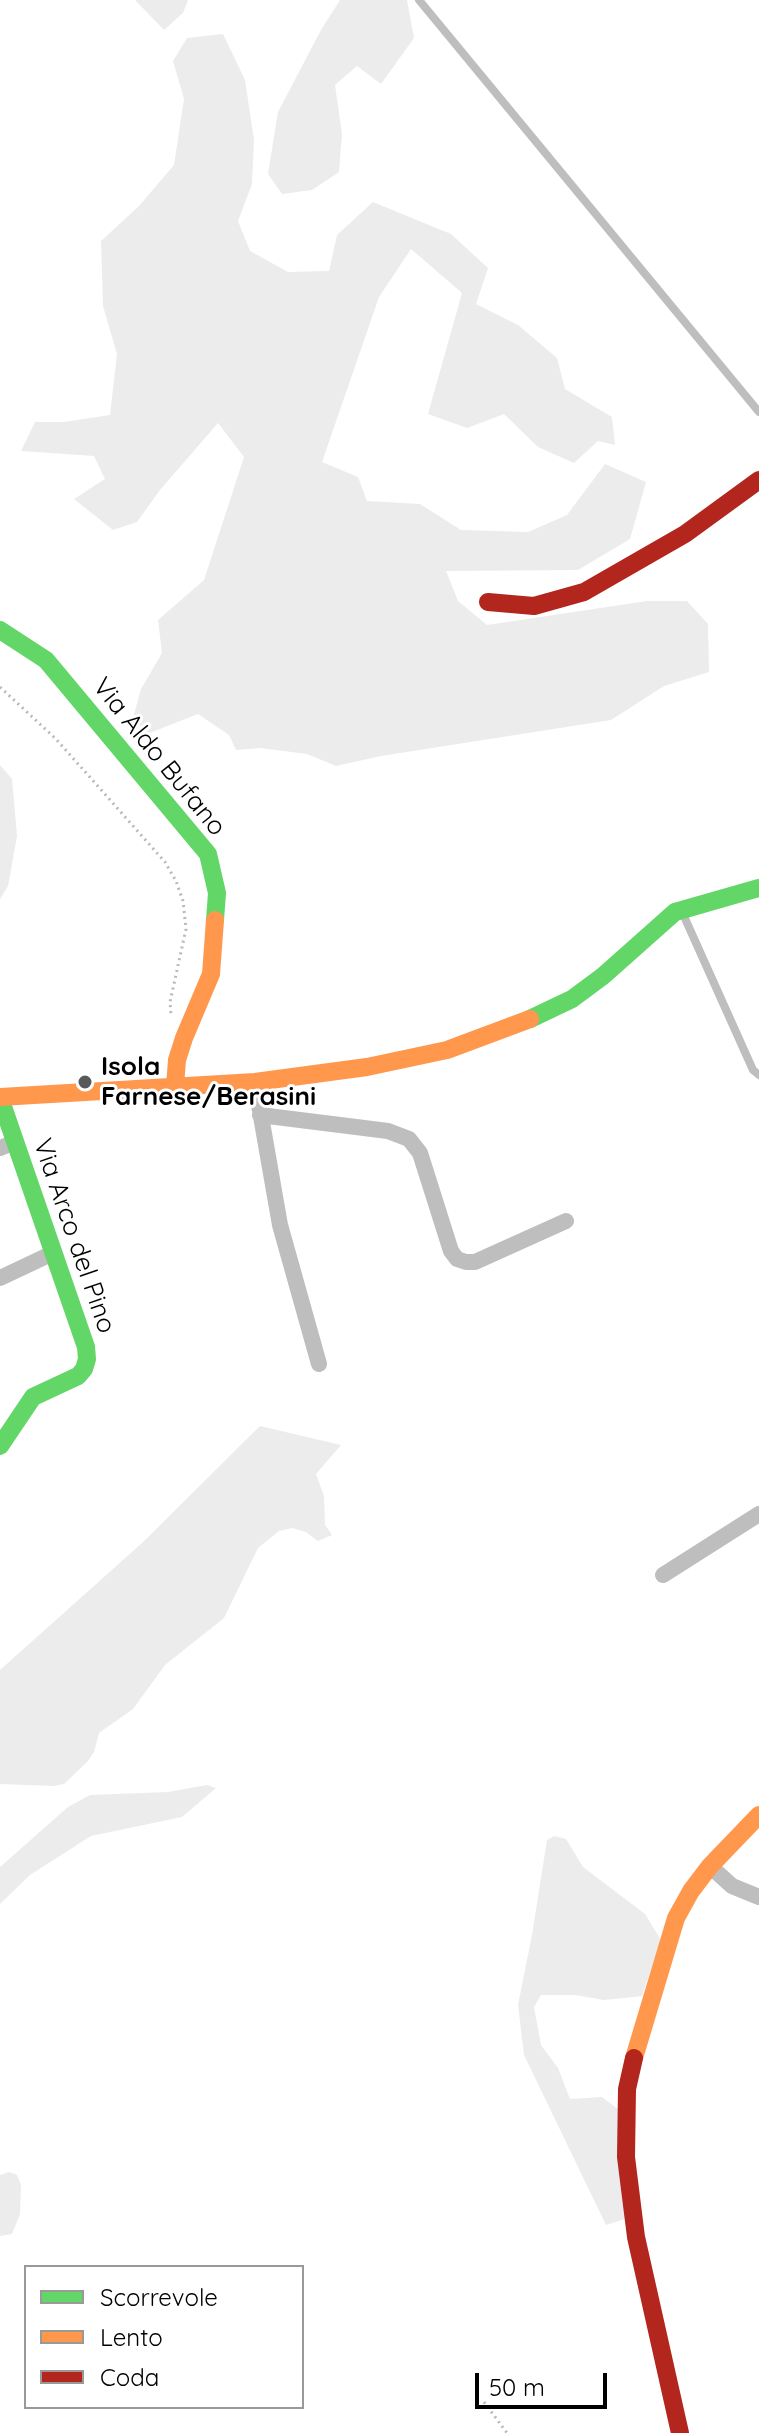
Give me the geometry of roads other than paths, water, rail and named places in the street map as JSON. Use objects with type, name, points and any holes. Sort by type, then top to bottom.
[{"type":"street","points":[[488,602],[534,606],[584,592],[685,534],[759,480]]},
{"type":"street","name":"Via Aldo Bufano","points":[[0,630],[46,660],[208,854],[217,893],[211,974],[184,1038],[177,1060],[175,1086]]},
{"type":"street","points":[[0,1098],[255,1082],[318,1075],[406,1060],[463,1045],[559,1006],[588,988],[662,921],[681,910],[759,888]]},
{"type":"street","points":[[255,1082],[280,1225],[319,1364]]},
{"type":"street","name":"Via Arco del Pino","points":[[0,1098],[7,1145],[53,1253],[86,1347],[87,1364],[78,1376],[33,1397],[0,1446]]},
{"type":"street","points":[[260,1115],[388,1131],[409,1139],[420,1153],[451,1251],[463,1261],[475,1262],[566,1221]]},
{"type":"street","points":[[0,1278],[53,1253]]},
{"type":"street","points":[[663,1575],[759,1514]]},
{"type":"street","points":[[680,2433],[636,2237],[626,2157],[627,2089],[669,1935],[684,1902],[710,1866],[759,1815]]},
{"type":"street","points":[[710,1866],[732,1886],[759,1897]]},
{"type":"lane","points":[[419,0],[759,412]]},
{"type":"lane","points":[[681,910],[753,1070],[759,1075]]},
{"type":"place","name":"Isola Farnese/Berasini","points":[[85,1082]]}]
